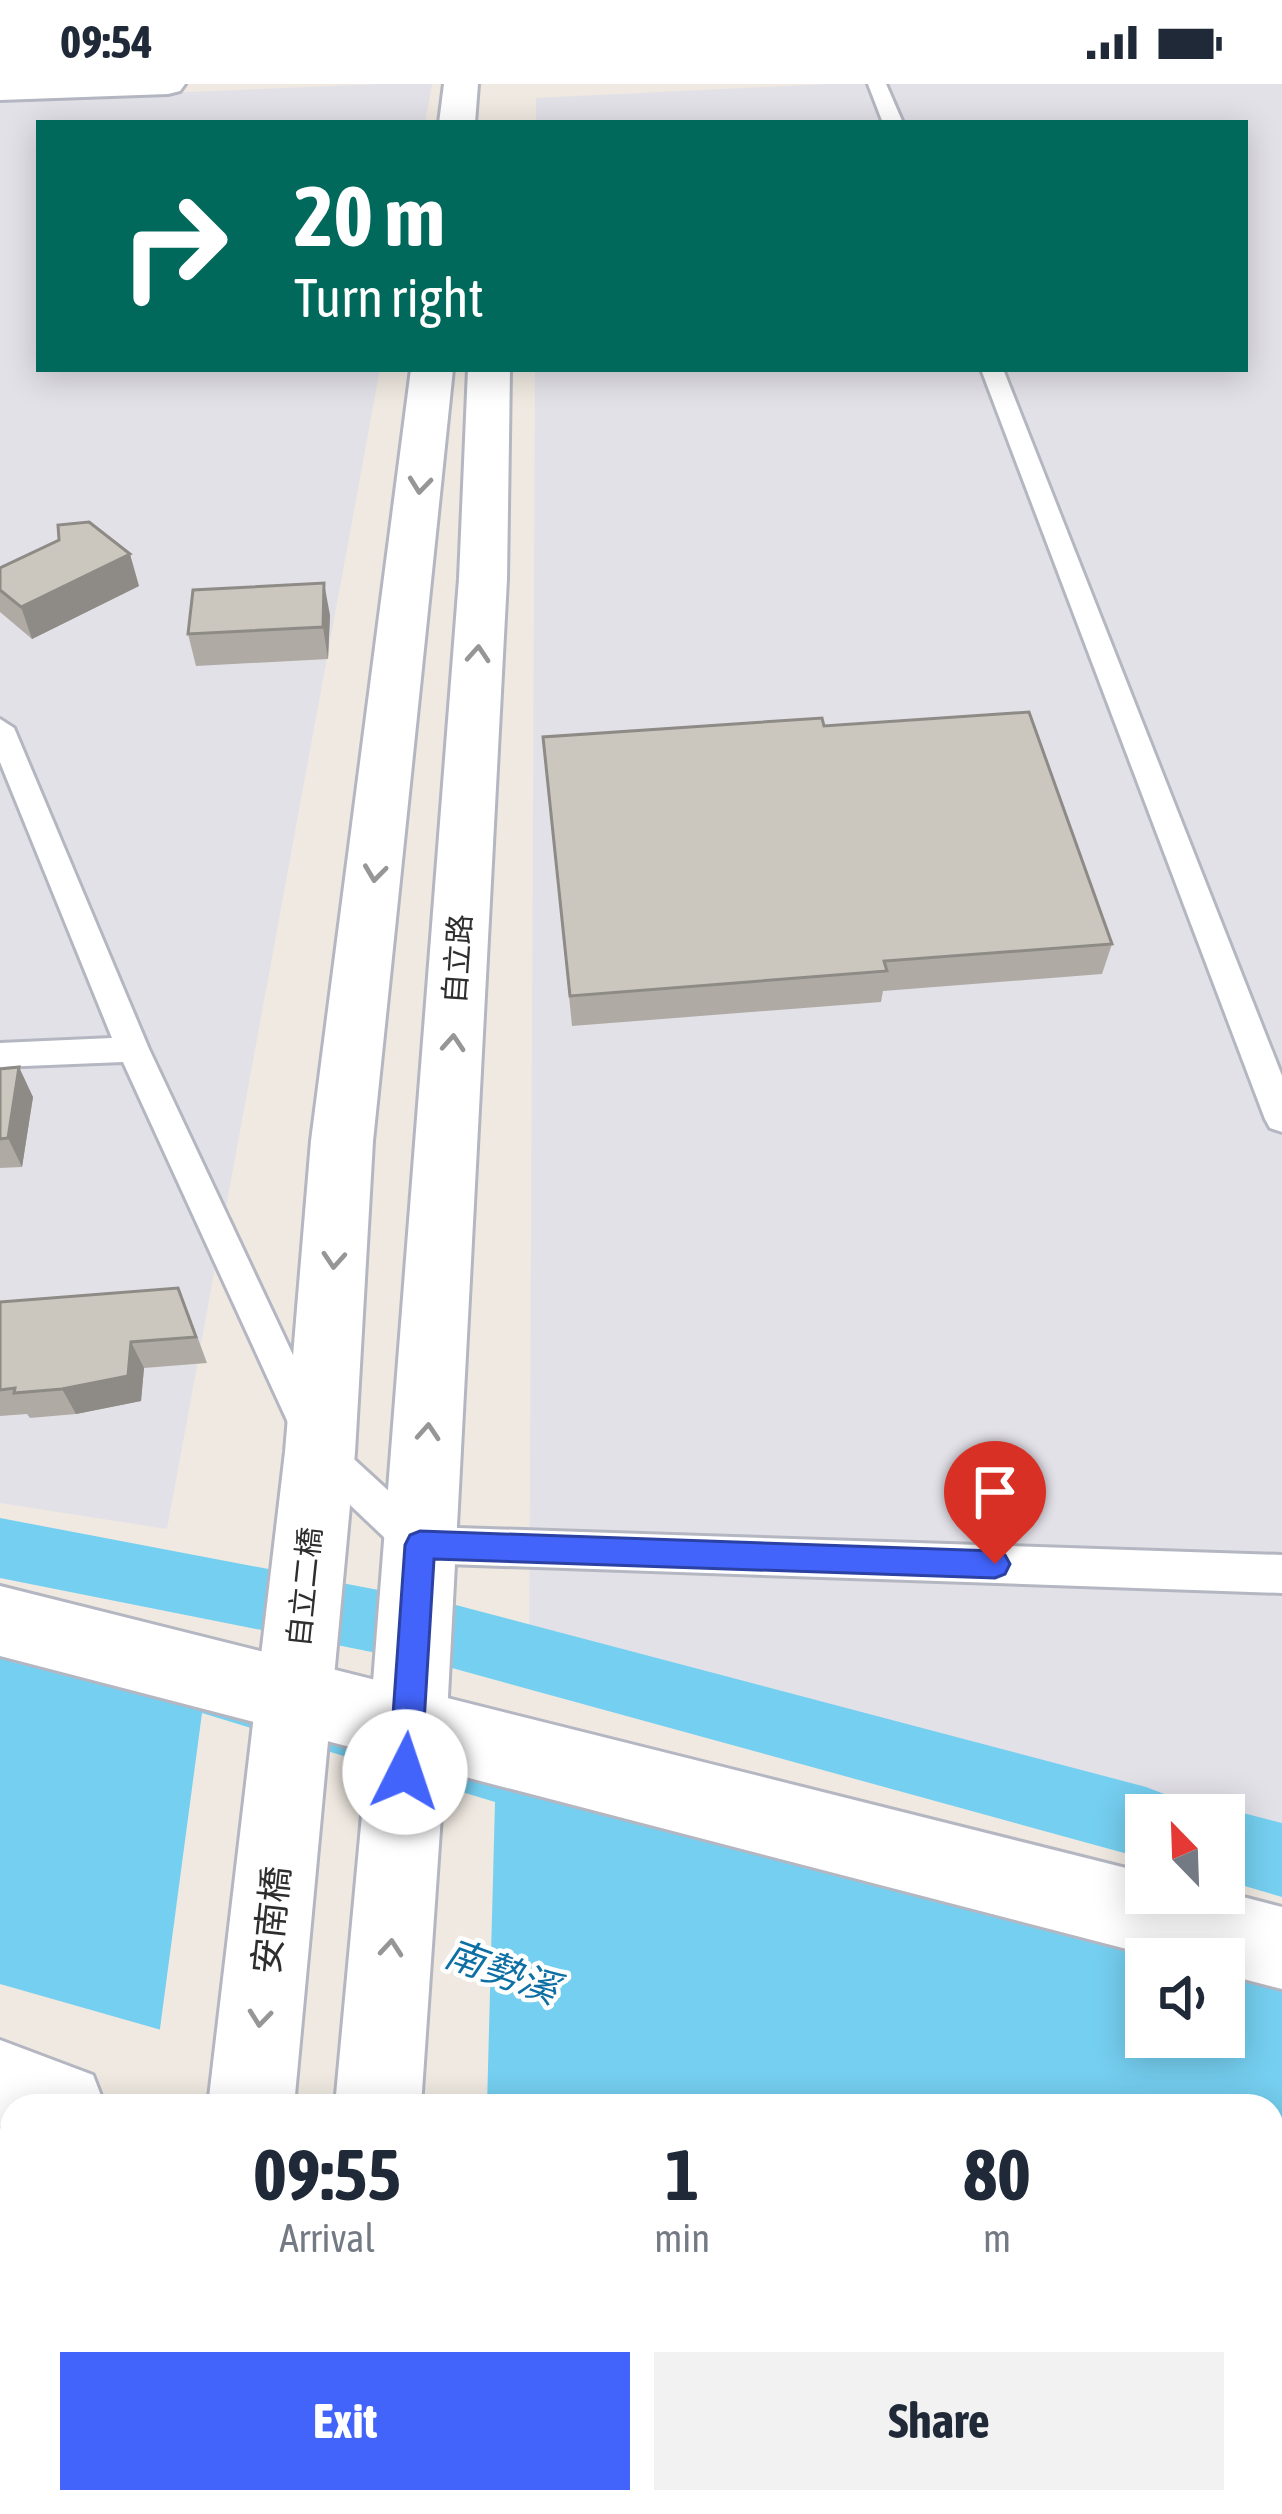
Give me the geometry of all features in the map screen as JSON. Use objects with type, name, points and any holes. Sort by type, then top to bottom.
[{"type":"street","points":[[0,90],[168,84]]},
{"type":"street","points":[[457,120],[460,84]]},
{"type":"street","points":[[318,1466],[342,1141],[432,372]]},
{"type":"street","name":"自立路","points":[[420,1547],[483,579],[489,372]]},
{"type":"street","name":"自立二橋","points":[[293,1709],[318,1466]]},
{"type":"street","points":[[379,2094],[420,1547]]},
{"type":"street","points":[[0,1621],[293,1709],[1282,1948]]},
{"type":"street","name":"安南橋","points":[[252,2094],[293,1709]]},
{"type":"lane","points":[[878,84],[892,120]]},
{"type":"lane","points":[[993,372],[1282,1119]]},
{"type":"lane","points":[[0,728],[133,1049],[318,1466],[420,1547],[1282,1574]]},
{"type":"lane","points":[[0,1055],[133,1049]]},
{"type":"shaded area","points":[[432,84],[426,120],[36,120],[36,372],[379,372],[167,1529],[0,1503],[0,100]]},
{"type":"shaded area","points":[[829,84],[1282,84],[1282,1826],[1245,1819],[1245,1794],[1125,1797],[529,1685],[535,372],[1248,372],[1248,120],[536,120],[536,98]]},
{"type":"water","name":"南勢溪","points":[[0,1633],[1125,1899],[1125,1914],[1189,1914],[1282,1936],[1282,2094],[386,2094],[0,1984]]},
{"type":"pier","points":[[202,1713],[495,1802],[487,2094],[364,2094],[159,2036]]},
{"type":"building","points":[[89,522],[130,554],[21,607],[0,590],[0,568],[59,540],[58,525]]},
{"type":"building","points":[[324,583],[323,627],[188,634],[193,590]]},
{"type":"building","points":[[1029,712],[1112,944],[884,961],[887,971],[570,996],[543,737],[822,718],[824,726]]},
{"type":"building","points":[[19,1067],[8,1138],[0,1139],[0,1069]]},
{"type":"building","points":[[178,1288],[196,1337],[131,1342],[128,1376],[62,1389],[0,1390],[0,1302]]},
{"type":"waterway","points":[[0,1548],[452,1636],[1125,1817]]},
{"type":"waterway","points":[[1245,1850],[1282,1860]]},
{"type":"route","points":[[405,1772],[420,1545],[995,1564]]}]
